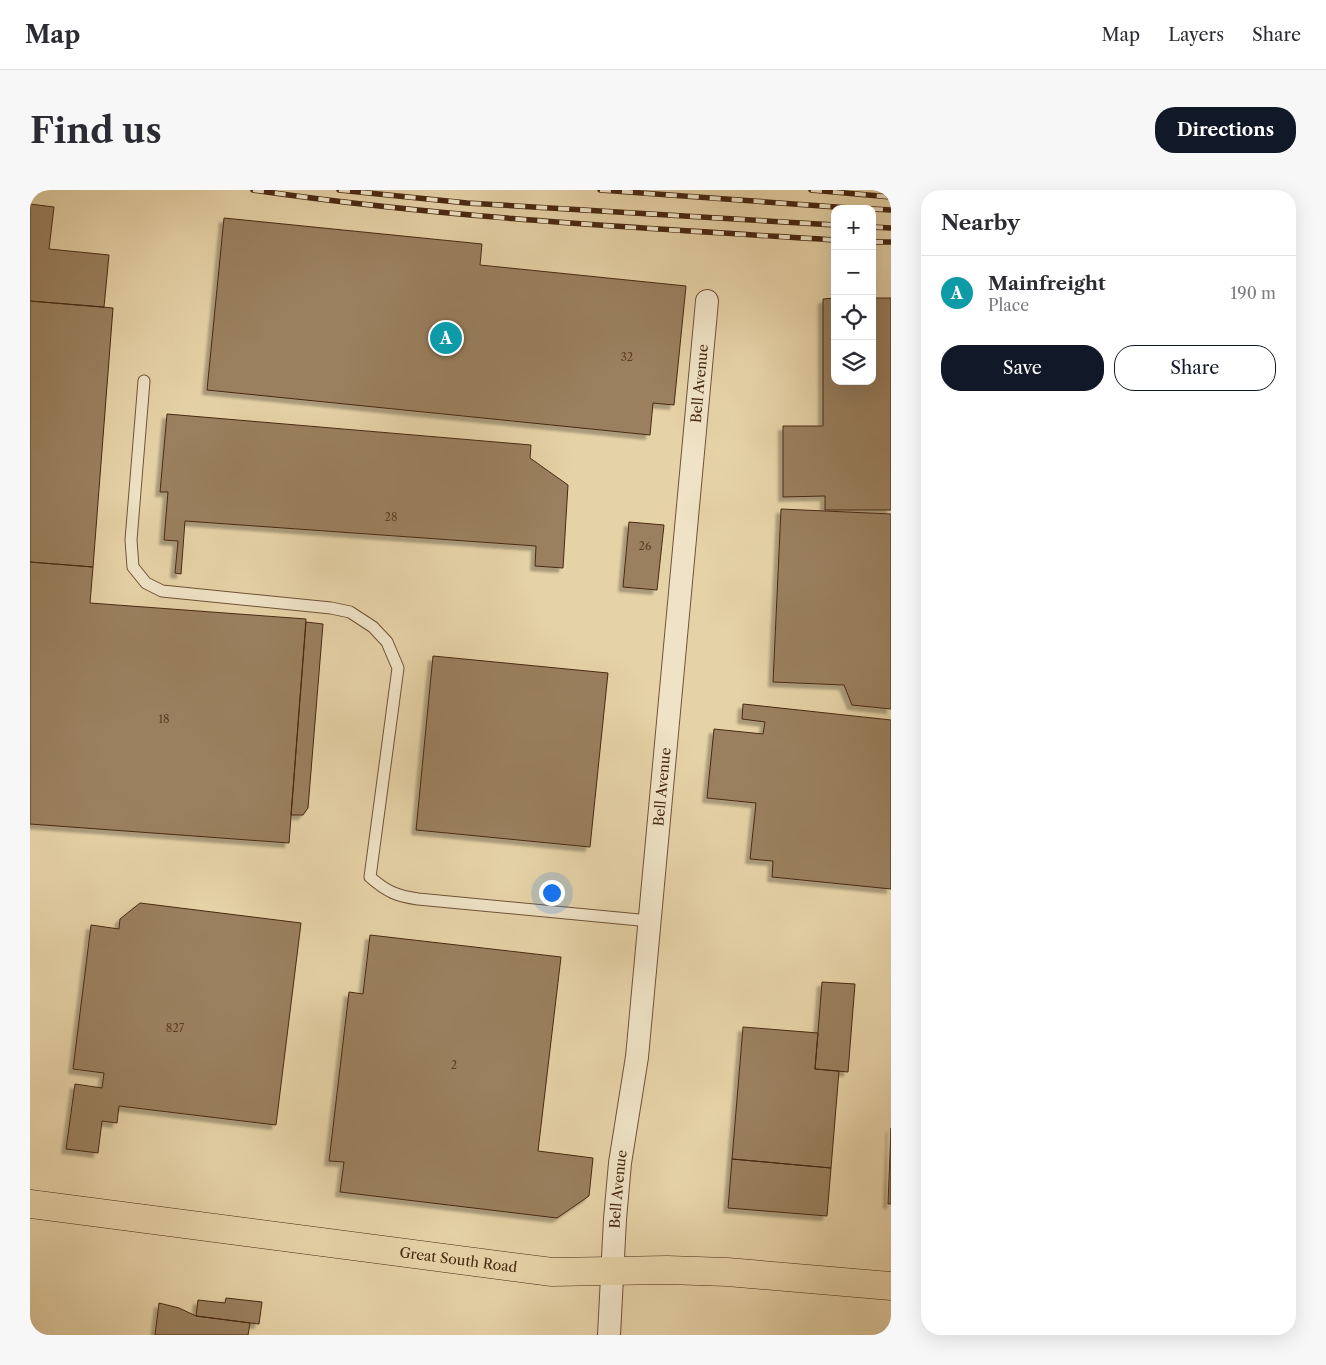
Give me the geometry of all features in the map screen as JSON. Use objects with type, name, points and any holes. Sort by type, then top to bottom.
[{"type":"main road","name":"Great South Road","points":[[30,1204],[552,1272],[612,1270],[726,1272],[891,1286]]},
{"type":"street","name":"Bell Avenue","points":[[609,1335],[620,1163],[637,1058],[707,301]]},
{"type":"lane","points":[[144,381],[131,540],[133,567],[146,583],[162,591],[332,608],[350,612],[373,628],[387,642],[398,668],[370,877],[382,888],[399,896],[418,899],[650,921]]},
{"type":"building","points":[[30,204],[54,207],[49,249],[109,255],[104,307],[30,301]]},
{"type":"building","points":[[224,218],[482,244],[480,265],[686,286],[674,405],[653,403],[650,435],[207,390]]},
{"type":"building","points":[[831,298],[831,385],[876,385],[876,298],[891,298],[891,510],[825,510],[825,496],[783,497],[783,426],[823,426],[823,299]]},
{"type":"building","points":[[30,301],[113,308],[93,567],[30,562]]},
{"type":"building","points":[[167,414],[531,445],[530,458],[568,485],[563,568],[535,566],[536,546],[185,521],[181,574],[175,573],[178,541],[164,540],[168,492],[160,492]]},
{"type":"building","points":[[781,509],[891,514],[891,709],[852,705],[844,685],[773,682]]},
{"type":"building","points":[[629,522],[664,525],[657,590],[623,587]]},
{"type":"building","points":[[30,562],[93,567],[90,603],[306,619],[289,843],[30,824]]},
{"type":"building","points":[[306,622],[323,624],[308,808],[303,815],[291,815]]},
{"type":"building","points":[[433,656],[608,673],[590,847],[416,830]]},
{"type":"building","points":[[743,704],[891,720],[891,889],[772,877],[773,861],[750,859],[756,803],[707,798],[714,729],[763,734],[765,722],[742,719]]},
{"type":"building","points":[[140,903],[301,923],[276,1125],[119,1106],[117,1123],[102,1121],[98,1153],[66,1149],[75,1084],[102,1088],[104,1073],[73,1069],[91,925],[119,929],[120,919]]},
{"type":"building","points":[[370,935],[561,957],[538,1151],[593,1158],[589,1196],[557,1218],[340,1192],[344,1162],[329,1161],[349,992],[363,994]]},
{"type":"building","points":[[822,982],[855,984],[848,1072],[815,1069]]},
{"type":"building","points":[[743,1027],[818,1033],[815,1069],[839,1071],[831,1168],[732,1159]]},
{"type":"building","points":[[891,1128],[891,1204],[888,1204]]},
{"type":"building","points":[[732,1159],[831,1168],[827,1216],[728,1208]]},
{"type":"building","points":[[226,1298],[262,1302],[259,1324],[196,1316],[198,1300],[225,1303]]},
{"type":"building","points":[[159,1303],[179,1308],[196,1316],[250,1323],[248,1335],[155,1335]]},
{"type":"railway","points":[[253,190],[325,200],[470,215],[831,240]]},
{"type":"railway","points":[[339,190],[467,203],[831,225]]},
{"type":"railway","points":[[600,190],[831,207]]},
{"type":"railway","points":[[811,190],[891,197]]},
{"type":"railway","points":[[876,209],[891,210]]},
{"type":"railway","points":[[876,227],[891,228]]},
{"type":"railway","points":[[876,242],[891,242]]},
{"type":"place","name":"Mainfreight","points":[[446,338]]}]
